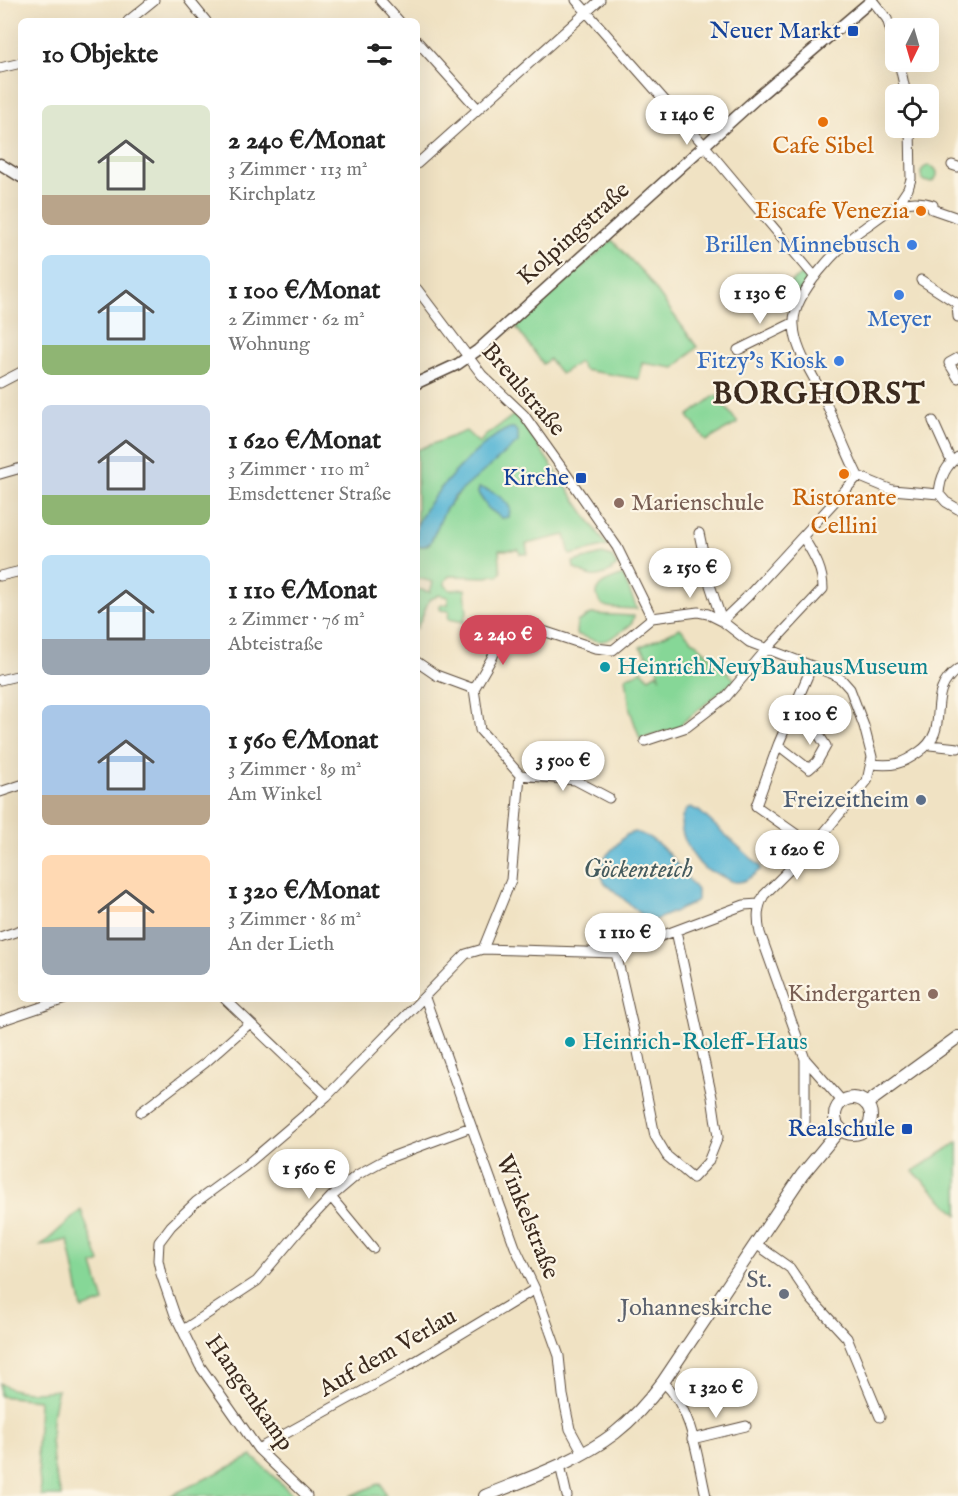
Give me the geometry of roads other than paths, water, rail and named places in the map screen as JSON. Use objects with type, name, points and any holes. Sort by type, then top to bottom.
[{"type":"main road","points":[[866,1104],[958,1037]]},
{"type":"main road","points":[[854,1098],[866,1104],[871,1117],[865,1130],[852,1134],[840,1129],[834,1115],[836,1107],[842,1101],[854,1098]]},
{"type":"main road","points":[[485,1496],[583,1453],[615,1433],[643,1407],[663,1382],[802,1175],[840,1129]]},
{"type":"street","points":[[132,18],[154,0]]},
{"type":"street","points":[[189,0],[204,18]]},
{"type":"street","points":[[380,0],[396,18]]},
{"type":"street","points":[[576,0],[704,145],[815,277]]},
{"type":"street","points":[[420,161],[600,0]]},
{"type":"street","points":[[872,0],[886,18]]},
{"type":"street","name":"Kolpingstraße","points":[[420,382],[468,358],[704,145],[872,0]]},
{"type":"street","points":[[420,44],[478,109]]},
{"type":"street","points":[[0,68],[18,64]]},
{"type":"street","points":[[896,207],[908,189],[911,179],[910,138]]},
{"type":"street","points":[[0,164],[18,175]]},
{"type":"street","points":[[939,494],[892,490],[858,476],[823,396],[808,368],[793,323],[801,299],[815,277],[854,235],[896,207],[911,201],[921,201],[958,218]]},
{"type":"street","points":[[921,280],[958,304],[958,317]]},
{"type":"street","name":"Breulstraße","points":[[420,294],[482,375],[524,415],[617,547],[652,618]]},
{"type":"street","points":[[738,350],[793,323]]},
{"type":"street","points":[[958,358],[949,363],[958,378]]},
{"type":"street","points":[[0,383],[18,374]]},
{"type":"street","points":[[933,421],[955,459],[939,484],[939,494],[946,502],[958,509]]},
{"type":"street","points":[[0,474],[18,469]]},
{"type":"street","points":[[722,621],[747,597],[858,476]]},
{"type":"street","points":[[699,533],[710,585],[722,621]]},
{"type":"street","points":[[645,741],[687,728],[726,698],[766,650],[823,589],[820,565],[803,537]]},
{"type":"street","points":[[0,576],[18,572]]},
{"type":"street","points":[[609,798],[575,780],[520,775],[480,730],[474,689],[493,656],[503,630],[531,627],[595,648],[613,650],[652,618],[698,612],[722,621],[749,642],[766,650],[833,674],[850,689],[871,746],[871,764],[867,781],[813,846],[764,895],[759,904],[757,917],[760,933],[805,1059],[805,1130]]},
{"type":"street","points":[[420,664],[436,675],[474,689]]},
{"type":"street","points":[[812,666],[778,745],[756,806],[813,846]]},
{"type":"street","points":[[871,764],[899,765],[930,745],[938,725],[939,694],[948,678],[958,669]]},
{"type":"street","points":[[0,680],[18,676]]},
{"type":"street","points":[[778,745],[809,769],[817,762],[826,746],[817,732],[790,717]]},
{"type":"street","points":[[930,745],[958,748]]},
{"type":"street","points":[[520,775],[511,880],[483,949],[615,953],[744,905],[759,904]]},
{"type":"street","points":[[0,792],[18,786]]},
{"type":"street","points":[[0,937],[18,931]]},
{"type":"street","points":[[615,953],[655,1136],[667,1156],[693,1178],[708,1162],[718,1137],[712,1097],[676,931]]},
{"type":"street","name":"Hangenkamp","points":[[307,1496],[258,1449],[200,1366],[175,1315],[158,1260],[159,1242],[163,1235],[196,1202],[244,1166],[327,1096],[466,954],[483,949]]},
{"type":"street","name":"Winkelstraße","points":[[424,998],[515,1247],[535,1289],[559,1356],[563,1395],[570,1429],[583,1453]]},
{"type":"street","points":[[0,1021],[56,1002]]},
{"type":"street","points":[[228,1002],[327,1096]]},
{"type":"street","points":[[141,1112],[205,1063],[249,1024]]},
{"type":"street","points":[[805,1059],[842,1101]]},
{"type":"street","points":[[183,1330],[257,1281],[331,1197],[357,1175],[386,1160],[471,1127]]},
{"type":"street","points":[[331,1197],[373,1248]]},
{"type":"street","points":[[756,1244],[790,1268],[811,1299],[847,1338],[880,1417]]},
{"type":"street","name":"Auf dem Verlau","points":[[258,1449],[406,1367],[535,1289]]},
{"type":"street","points":[[663,1382],[675,1393],[684,1413],[706,1496]]},
{"type":"street","points":[[692,1439],[746,1426]]},
{"type":"street","points":[[560,1465],[567,1496]]},
{"type":"water","points":[[514,428],[518,433],[518,442],[454,497],[445,510],[430,543],[420,546],[420,519],[424,511],[458,469],[498,434]]},
{"type":"water","points":[[479,488],[501,497],[510,508],[509,517],[502,518],[488,508],[478,493]]},
{"type":"water","name":"Göckenteich","points":[[690,807],[699,811],[760,866],[760,870],[748,879],[736,882],[705,869],[684,839],[682,821],[684,813]]},
{"type":"water","name":"Göckenteich","points":[[635,832],[654,841],[670,856],[697,890],[697,900],[653,921],[648,920],[604,882],[601,868],[604,858],[626,835]]},
{"type":"place","name":"Neuer Markt","points":[[853,31]]},
{"type":"place","name":"Cafe Sibel","points":[[823,122]]},
{"type":"place","name":"Eiscafe Venezia","points":[[921,211]]},
{"type":"place","name":"Brillen Minnebusch","points":[[912,245]]},
{"type":"place","name":"Meyer","points":[[899,295]]},
{"type":"place","name":"Fitzy's Kiosk","points":[[839,361]]},
{"type":"place","name":"Ristorante Cellini","points":[[844,474]]},
{"type":"place","name":"Kirche","points":[[581,478]]},
{"type":"place","name":"Marienschule","points":[[619,503]]},
{"type":"place","name":"HeinrichNeuyBauhausMuseum","points":[[605,667]]},
{"type":"place","name":"Freizeitheim","points":[[921,800]]},
{"type":"place","name":"Kindergarten","points":[[933,994]]},
{"type":"place","name":"Heinrich-Roleff-Haus","points":[[570,1042]]},
{"type":"place","name":"Realschule","points":[[907,1129]]},
{"type":"place","name":"St. Johanneskirche","points":[[784,1294]]},
{"type":"district","name":"BORGHORST","points":[[819,395]]}]
